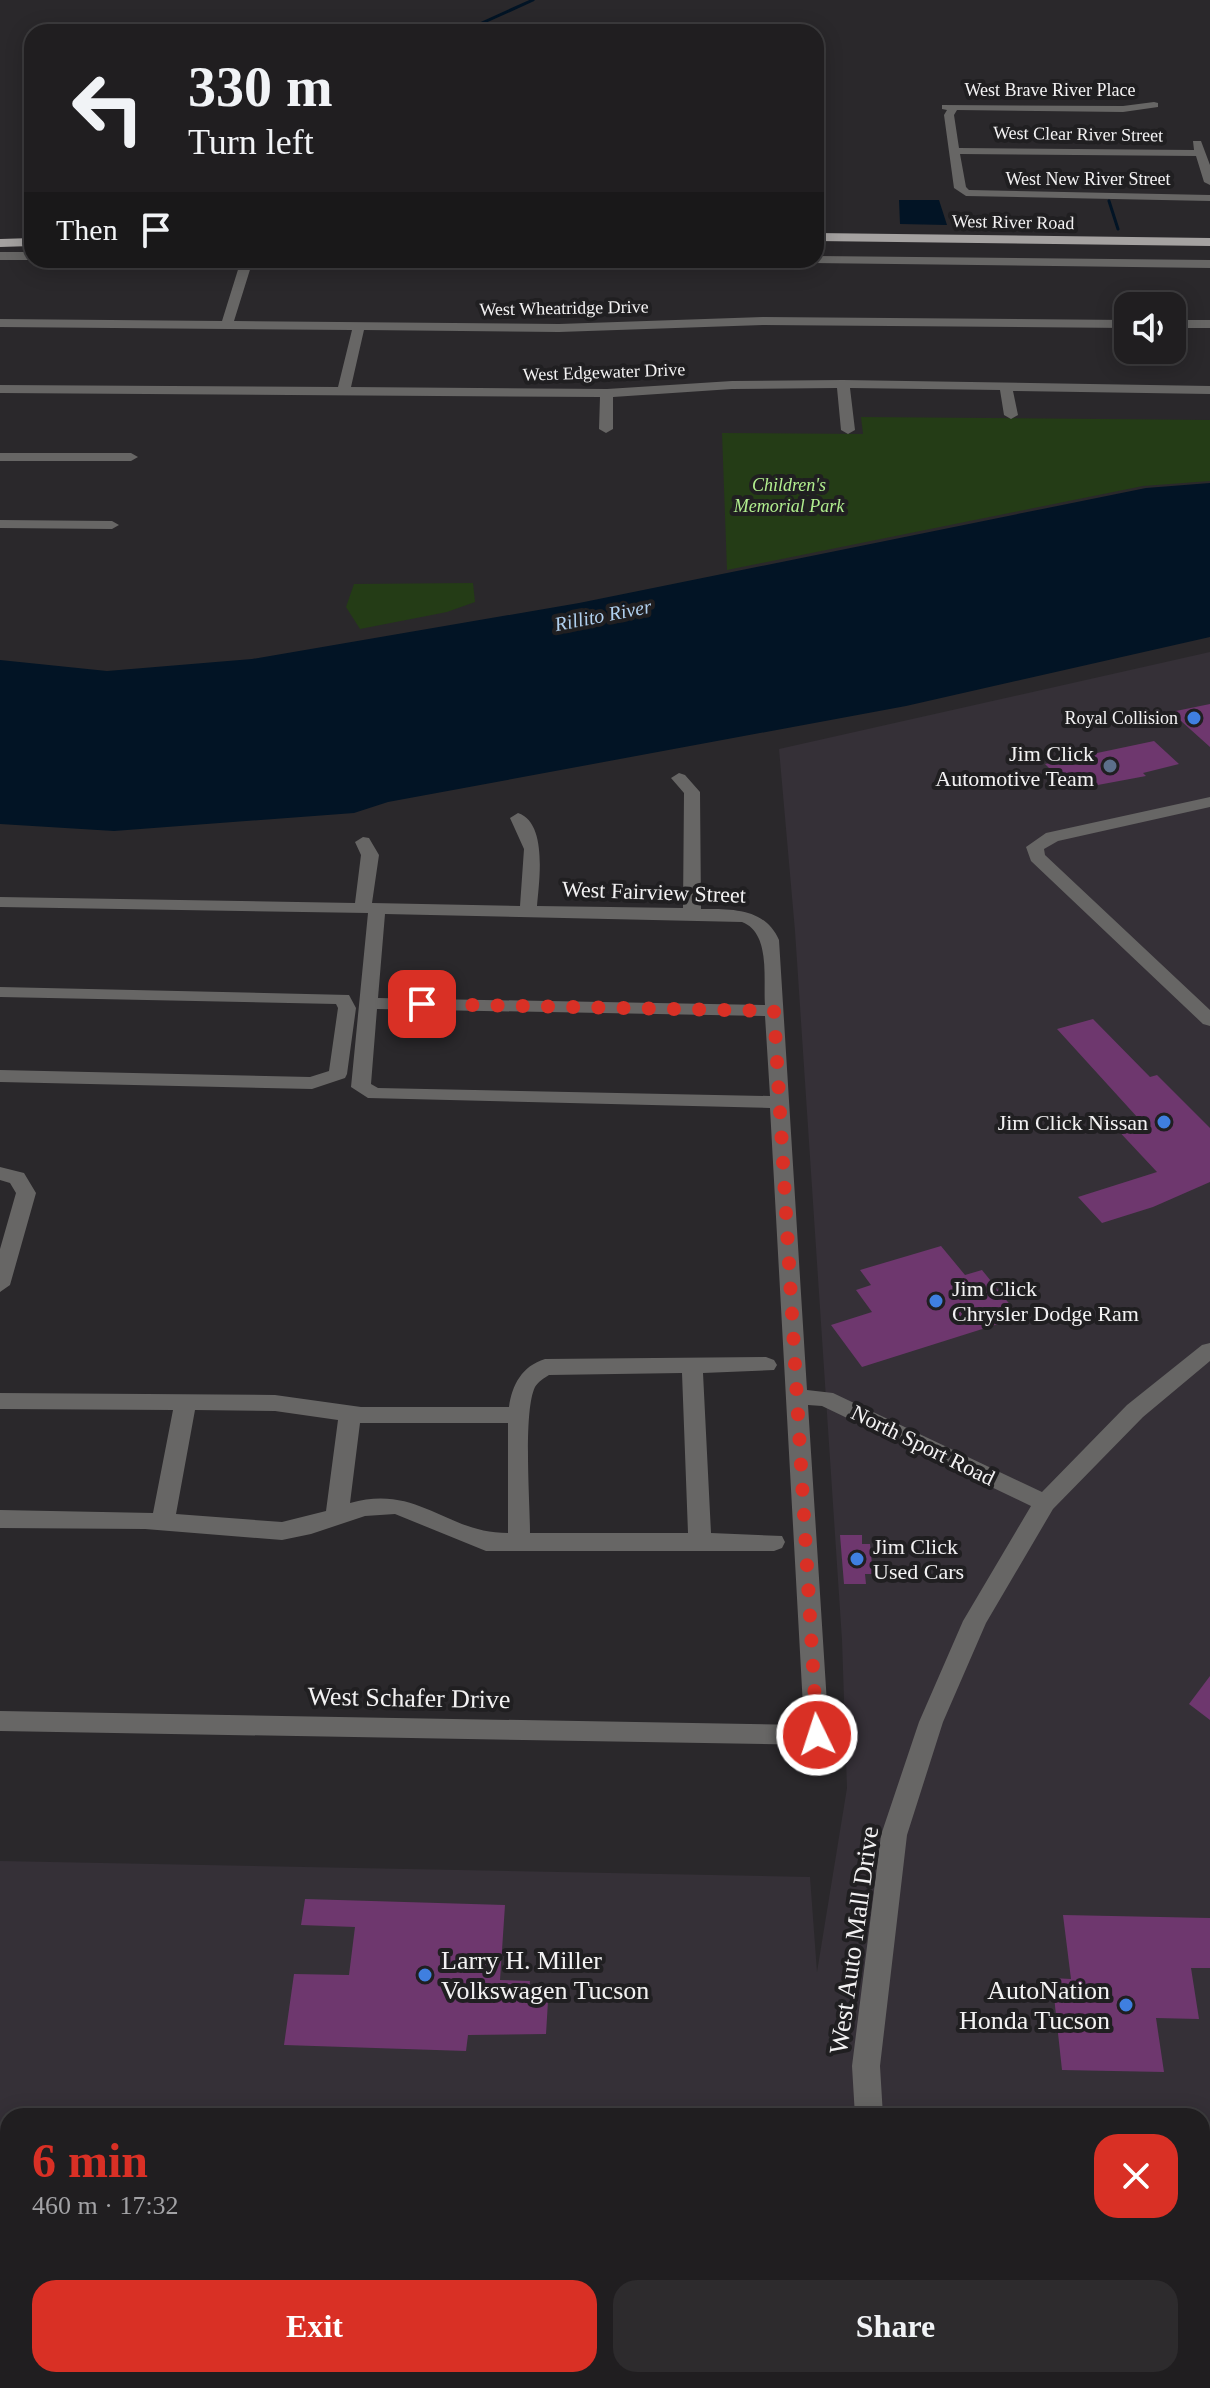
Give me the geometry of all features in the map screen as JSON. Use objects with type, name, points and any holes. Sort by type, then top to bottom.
[{"type":"main road","points":[[0,233],[24,233]]},
{"type":"main road","name":"West River Road","points":[[824,237],[1210,242]]},
{"type":"main road","points":[[0,243],[24,242]]},
{"type":"main road","name":"West River Road","points":[[824,247],[1210,252]]},
{"type":"street","name":"West Brave River Place","points":[[956,151],[950,108],[1123,109],[1154,105]]},
{"type":"street","name":"West Clear River Street","points":[[956,151],[1198,148]]},
{"type":"street","name":"West New River Street","points":[[1198,148],[1210,182]]},
{"type":"street","name":"West New River Street","points":[[956,151],[963,194],[1210,198]]},
{"type":"street","points":[[0,256],[24,256]]},
{"type":"street","points":[[824,260],[1210,264]]},
{"type":"street","points":[[227,325],[245,268]]},
{"type":"street","name":"West Wheatridge Drive","points":[[0,323],[559,328],[763,321],[1114,324]]},
{"type":"street","points":[[1186,324],[1210,324]]},
{"type":"street","points":[[343,393],[359,326]]},
{"type":"street","points":[[843,384],[848,430]]},
{"type":"street","name":"West Edgewater Drive","points":[[0,389],[607,393],[732,385],[843,384],[1210,390]]},
{"type":"street","points":[[1006,387],[1011,415]]},
{"type":"street","points":[[606,429],[607,393]]},
{"type":"street","points":[[0,457],[131,457]]},
{"type":"street","points":[[0,524],[112,525]]},
{"type":"street","points":[[679,778],[692,792],[692,914]]},
{"type":"street","points":[[1210,802],[1052,837],[1035,847],[1037,857],[1210,1020]]},
{"type":"street","points":[[518,818],[533,849],[528,911]]},
{"type":"street","points":[[363,842],[370,855],[370,908],[368,1003],[361,1087],[375,1094],[779,1102]]},
{"type":"street","name":"West Fairview Street","points":[[0,902],[692,914],[753,918],[762,923],[770,940],[774,1011]]},
{"type":"street","points":[[0,992],[343,999],[347,1008],[338,1074],[321,1081],[0,1076]]},
{"type":"street","points":[[368,1003],[774,1011],[798,1397]]},
{"type":"street","points":[[0,1173],[17,1178],[26,1193],[0,1285]]},
{"type":"street","name":"West Auto Mall Drive","points":[[869,2108],[866,2066],[894,1835],[931,1722],[975,1621],[1045,1503],[1135,1411],[1210,1350]]},
{"type":"street","points":[[692,1365],[700,1541]]},
{"type":"street","points":[[519,1540],[519,1415],[521,1394],[529,1376],[545,1367],[766,1365]]},
{"type":"street","name":"North Sport Road","points":[[798,1397],[825,1398],[1045,1503]]},
{"type":"street","name":"West Schafer Drive","points":[[0,1721],[817,1735],[798,1397]]},
{"type":"street","points":[[0,1401],[275,1403],[350,1413],[519,1415]]},
{"type":"street","points":[[163,1521],[185,1404]]},
{"type":"street","points":[[337,1514],[350,1413]]},
{"type":"street","points":[[0,1519],[163,1521],[285,1531],[376,1505],[398,1506],[468,1538],[486,1542],[774,1542]]},
{"type":"shaded area","points":[[1210,652],[1210,2108],[0,2108],[0,1861],[810,1877],[817,1972],[847,1788],[842,1640],[795,931],[779,749]]},
{"type":"green space","name":"Children's Memorial Park","points":[[861,417],[1210,420],[1210,481],[1143,486],[727,570],[722,433],[863,434]]},
{"type":"green space","points":[[473,583],[475,602],[447,612],[360,629],[346,607],[354,584]]},
{"type":"water","points":[[899,200],[939,200],[947,225],[900,224]]},
{"type":"water","name":"Rillito River","points":[[1210,483],[1210,637],[906,706],[388,802],[354,813],[114,831],[0,824],[0,660],[107,671],[252,659],[579,603],[1146,488]]},
{"type":"building","name":"Royal Collision","points":[[1210,704],[1210,747],[1171,712]]},
{"type":"building","name":"Jim Click Automotive Team","points":[[1154,741],[1179,764],[1143,773],[1146,776],[1071,790],[1045,764]]},
{"type":"building","name":"Jim Click Nissan","points":[[1093,1019],[1150,1077],[1157,1075],[1210,1128],[1210,1182],[1153,1207],[1102,1223],[1078,1197],[1157,1172],[1113,1125],[1138,1118],[1057,1029]]},
{"type":"building","name":"Jim Click Chrysler Dodge Ram","points":[[941,1246],[965,1275],[982,1270],[1020,1317],[862,1367],[831,1325],[872,1312],[856,1290],[871,1285],[860,1270]]},
{"type":"building","name":"Jim Click Used Cars","points":[[840,1535],[862,1535],[862,1544],[870,1544],[873,1574],[865,1574],[866,1584],[844,1584]]},
{"type":"building","points":[[1210,1676],[1210,1720],[1189,1704]]},
{"type":"building","name":"Larry H. Miller Volkswagen Tucson","points":[[305,1899],[505,1905],[500,1980],[530,1981],[528,2000],[548,2001],[546,2034],[468,2035],[466,2051],[284,2045],[294,1974],[349,1975],[355,1927],[301,1925]]},
{"type":"building","name":"AutoNation Honda Tucson","points":[[1063,1915],[1210,1918],[1210,1968],[1191,1968],[1199,2019],[1156,2018],[1164,2072],[1062,2070],[1052,1978],[1071,1979]]},
{"type":"waterway","points":[[480,24],[533,0]]},
{"type":"waterway","points":[[1109,201],[1118,229]]},
{"type":"place","name":"Royal Collision","points":[[1194,718]]},
{"type":"place","name":"Jim Click Automotive Team","points":[[1110,766]]},
{"type":"place","name":"Jim Click Nissan","points":[[1164,1122]]},
{"type":"place","name":"Jim Click Chrysler Dodge Ram","points":[[936,1301]]},
{"type":"place","name":"Jim Click Used Cars","points":[[857,1559]]},
{"type":"place","name":"Larry H. Miller Volkswagen Tucson","points":[[425,1975]]},
{"type":"place","name":"AutoNation Honda Tucson","points":[[1126,2005]]},
{"type":"route","points":[[422,1004],[774,1011],[817,1735]]}]
